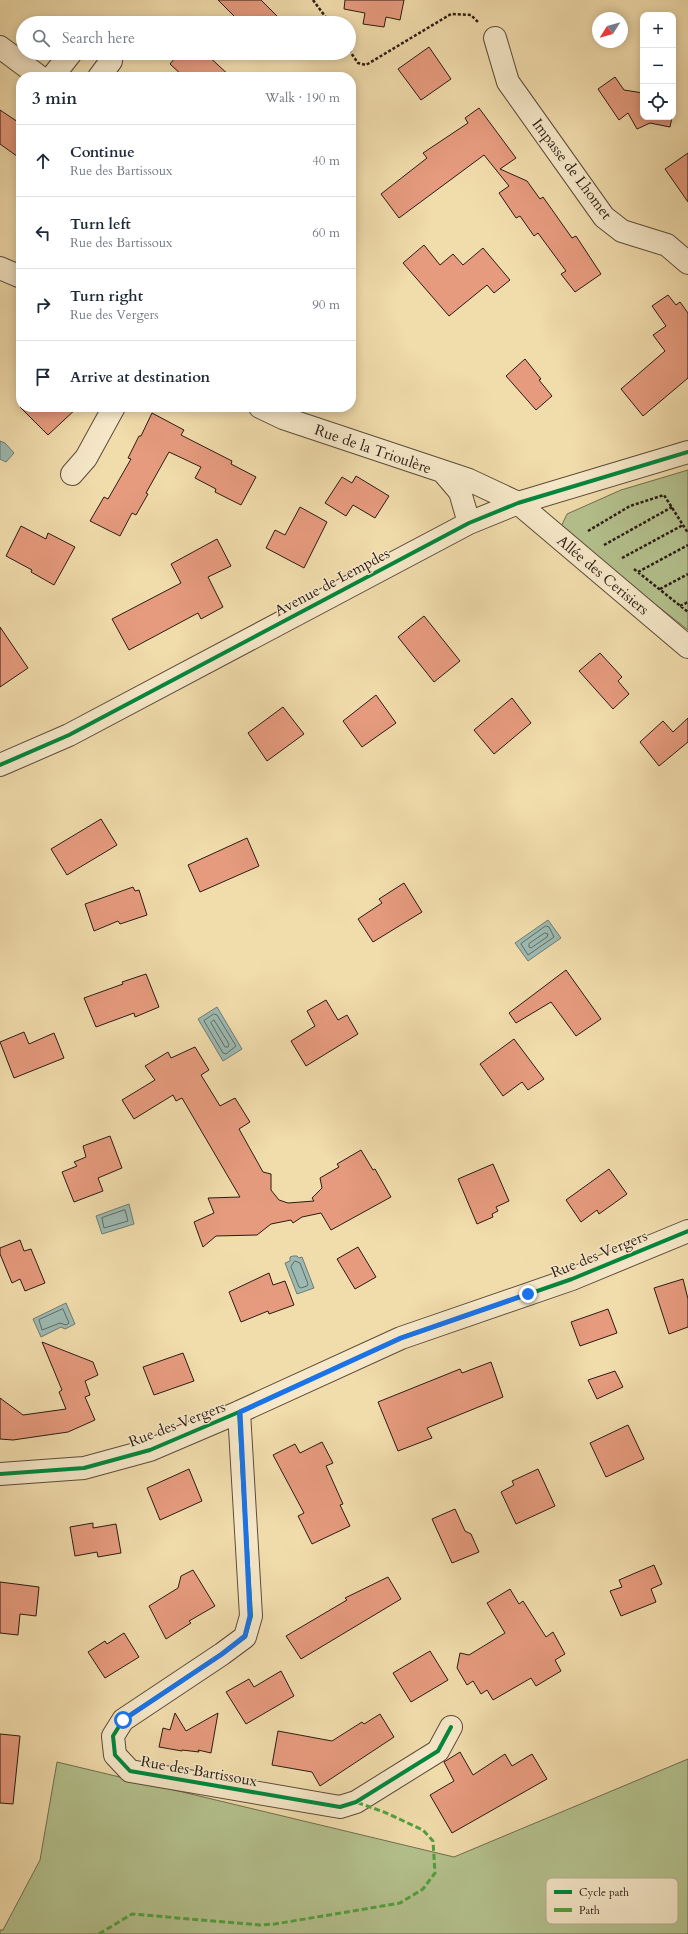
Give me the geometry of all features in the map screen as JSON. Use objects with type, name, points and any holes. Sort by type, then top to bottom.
[{"type":"street","name":"Impasse de Lhomet","points":[[495,38],[508,82],[604,217],[622,231],[667,245],[688,263]]},
{"type":"street","points":[[0,47],[16,59]]},
{"type":"street","points":[[17,60],[33,72]]},
{"type":"street","points":[[56,72],[65,60]]},
{"type":"street","points":[[103,72],[111,60]]},
{"type":"street","points":[[0,268],[16,275]]},
{"type":"street","points":[[72,474],[86,458],[111,412]]},
{"type":"street","name":"Rue de la Trioulère","points":[[270,412],[283,418],[469,480],[518,503]]},
{"type":"street","name":"Avenue de Lempdes","points":[[0,765],[69,736],[469,523],[518,503],[688,452]]},
{"type":"street","name":"Rue de la Trioulère","points":[[443,472],[460,492],[469,523]]},
{"type":"street","name":"Allée des Cerisiers","points":[[518,503],[688,646]]},
{"type":"street","name":"Rue des Vergers","points":[[0,1474],[84,1468],[150,1450],[240,1412],[401,1338],[572,1279],[688,1231]]},
{"type":"street","name":"Rue des Bartissoux","points":[[240,1412],[250,1616],[245,1636],[222,1654],[123,1720],[114,1736],[115,1755],[130,1771],[340,1807],[356,1802],[438,1751],[451,1727]]},
{"type":"path","points":[[313,0],[325,16]]},
{"type":"path","points":[[356,60],[358,63],[366,65],[451,14],[471,15],[495,38]]},
{"type":"path","points":[[593,536],[587,531],[630,506],[664,495],[688,533]]},
{"type":"path","points":[[604,545],[672,507]]},
{"type":"path","points":[[622,558],[683,525]]},
{"type":"path","points":[[599,540],[610,549]]},
{"type":"path","points":[[638,572],[688,545]]},
{"type":"path","points":[[616,554],[627,563]]},
{"type":"path","points":[[633,568],[688,612]]},
{"type":"path","points":[[660,590],[688,574]]},
{"type":"path","points":[[680,606],[688,602]]},
{"type":"green space","points":[[688,470],[688,630],[560,529],[567,514],[621,490]]},
{"type":"green space","points":[[688,1759],[688,1934],[0,1934],[0,1930],[3,1930],[40,1860],[57,1762],[454,1857]]},
{"type":"water","points":[[0,441],[5,443],[14,453],[6,462],[0,459]]},
{"type":"water","points":[[548,920],[561,938],[528,961],[515,943]]},
{"type":"water","points":[[217,1007],[242,1049],[223,1061],[198,1019]]},
{"type":"water","points":[[129,1204],[134,1224],[102,1234],[96,1216]]},
{"type":"water","points":[[297,1256],[299,1258],[302,1257],[314,1288],[297,1294],[285,1263],[290,1261],[290,1257]]},
{"type":"water","points":[[66,1303],[75,1324],[65,1329],[61,1327],[41,1337],[33,1319]]},
{"type":"building","points":[[218,0],[261,0],[277,16],[234,16]]},
{"type":"building","points":[[345,0],[404,0],[400,20],[386,17],[384,27],[363,24],[365,13],[344,9]]},
{"type":"building","points":[[429,47],[451,79],[421,100],[398,69]]},
{"type":"building","points":[[173,60],[213,60],[226,72],[179,72],[170,64]]},
{"type":"building","points":[[615,77],[624,90],[640,93],[640,120],[671,120],[670,127],[650,123],[637,129],[628,113],[619,120],[598,89]]},
{"type":"building","points":[[479,108],[516,158],[500,169],[527,181],[540,199],[543,197],[572,238],[576,236],[601,274],[575,292],[561,274],[566,271],[538,233],[534,236],[520,216],[516,218],[499,193],[509,186],[484,155],[399,218],[381,194],[427,158],[423,153],[468,123],[465,118]]},
{"type":"building","points":[[0,110],[16,121],[16,155],[0,144]]},
{"type":"building","points":[[688,153],[688,202],[665,169]]},
{"type":"building","points":[[424,245],[440,265],[453,254],[463,265],[483,248],[510,280],[494,293],[487,285],[449,316],[403,263]]},
{"type":"building","points":[[668,295],[676,305],[680,302],[688,313],[688,378],[643,416],[621,389],[665,351],[653,335],[666,326],[652,306]]},
{"type":"building","points":[[525,359],[552,396],[536,410],[506,376]]},
{"type":"building","points":[[25,412],[73,412],[48,435]]},
{"type":"building","points":[[152,413],[184,430],[181,435],[232,461],[231,464],[256,477],[241,505],[215,492],[216,489],[195,478],[201,467],[169,452],[146,493],[148,494],[136,515],[132,513],[120,536],[90,521],[104,497],[108,499],[131,459],[128,458]]},
{"type":"building","points":[[356,476],[389,496],[375,518],[353,505],[346,516],[325,503],[342,477],[352,483]]},
{"type":"building","points":[[300,507],[327,522],[304,568],[266,548],[275,530],[285,535]]},
{"type":"building","points":[[21,526],[46,539],[48,533],[75,547],[54,585],[31,572],[32,570],[6,556]]},
{"type":"building","points":[[217,539],[231,566],[208,577],[223,607],[201,619],[198,613],[129,650],[112,619],[181,583],[171,564]]},
{"type":"building","points":[[424,616],[460,661],[434,682],[398,637]]},
{"type":"building","points":[[0,627],[28,668],[0,687]]},
{"type":"building","points":[[600,653],[622,677],[618,681],[629,694],[613,709],[579,671]]},
{"type":"building","points":[[376,695],[396,723],[362,747],[343,721]]},
{"type":"building","points":[[512,698],[531,723],[494,754],[474,730]]},
{"type":"building","points":[[283,707],[304,734],[267,761],[248,733]]},
{"type":"building","points":[[688,718],[688,742],[659,766],[640,742],[663,721],[673,732]]},
{"type":"building","points":[[101,819],[117,845],[67,875],[51,849]]},
{"type":"building","points":[[247,838],[259,866],[200,892],[188,865]]},
{"type":"building","points":[[404,883],[422,912],[373,942],[358,919],[382,903],[379,899]]},
{"type":"building","points":[[133,887],[135,891],[139,890],[147,915],[120,924],[118,921],[94,931],[85,904]]},
{"type":"building","points":[[566,970],[601,1019],[576,1036],[551,1002],[516,1023],[509,1013]]},
{"type":"building","points":[[146,974],[159,1007],[135,1017],[134,1013],[96,1027],[84,998],[123,984],[122,982]]},
{"type":"building","points":[[326,1000],[338,1020],[347,1015],[358,1034],[306,1066],[291,1041],[315,1026],[307,1011]]},
{"type":"building","points":[[24,1032],[29,1044],[54,1033],[64,1058],[14,1078],[0,1042]]},
{"type":"building","points":[[514,1039],[544,1079],[528,1090],[522,1082],[503,1096],[480,1064]]},
{"type":"building","points":[[195,1047],[209,1070],[201,1075],[220,1106],[235,1098],[250,1122],[239,1129],[263,1172],[271,1174],[271,1190],[279,1200],[288,1203],[314,1201],[312,1198],[322,1188],[320,1178],[339,1167],[337,1164],[361,1150],[373,1170],[375,1169],[391,1197],[331,1230],[321,1213],[302,1217],[293,1223],[291,1220],[271,1224],[257,1235],[216,1236],[203,1247],[194,1222],[214,1213],[208,1198],[240,1197],[182,1098],[176,1101],[173,1095],[134,1119],[122,1100],[155,1080],[145,1066],[168,1052],[171,1058]]},
{"type":"building","points":[[110,1136],[122,1168],[98,1178],[103,1191],[74,1202],[62,1172],[77,1166],[74,1162],[86,1157],[83,1146]]},
{"type":"building","points":[[493,1164],[509,1201],[496,1207],[498,1211],[492,1214],[493,1217],[477,1224],[458,1179]]},
{"type":"building","points":[[609,1169],[627,1194],[599,1214],[597,1210],[581,1222],[566,1200]]},
{"type":"building","points":[[20,1240],[24,1251],[31,1249],[45,1283],[25,1291],[20,1279],[12,1283],[0,1254],[0,1248]]},
{"type":"building","points":[[358,1247],[376,1277],[355,1289],[337,1259]]},
{"type":"building","points":[[269,1273],[273,1285],[285,1281],[294,1305],[269,1314],[268,1311],[241,1322],[229,1292]]},
{"type":"building","points":[[683,1279],[688,1299],[688,1327],[669,1334],[654,1288]]},
{"type":"building","points":[[608,1309],[617,1333],[580,1346],[571,1322]]},
{"type":"building","points":[[42,1342],[93,1362],[98,1375],[85,1381],[90,1395],[85,1397],[95,1420],[68,1432],[13,1440],[0,1439],[0,1398],[23,1415],[66,1409],[59,1392],[62,1390]]},
{"type":"building","points":[[183,1353],[194,1381],[154,1395],[143,1367]]},
{"type":"building","points":[[491,1362],[503,1397],[427,1428],[432,1438],[398,1451],[378,1402],[460,1369],[462,1373]]},
{"type":"building","points":[[615,1371],[623,1387],[597,1399],[588,1380]]},
{"type":"building","points":[[628,1425],[644,1459],[606,1477],[590,1443]]},
{"type":"building","points":[[322,1442],[333,1463],[326,1466],[343,1504],[340,1505],[350,1526],[312,1544],[298,1516],[304,1513],[273,1455],[295,1444],[300,1453]]},
{"type":"building","points":[[189,1469],[202,1501],[160,1520],[147,1488]]},
{"type":"building","points":[[538,1469],[555,1506],[516,1524],[501,1492],[514,1485],[512,1481]]},
{"type":"building","points":[[455,1509],[465,1531],[471,1534],[479,1552],[452,1563],[432,1519]]},
{"type":"building","points":[[93,1523],[93,1528],[116,1524],[121,1553],[98,1557],[97,1552],[75,1556],[70,1527]]},
{"type":"building","points":[[654,1565],[662,1584],[651,1589],[656,1602],[621,1616],[610,1591],[622,1587],[619,1580]]},
{"type":"building","points":[[193,1570],[215,1606],[189,1621],[191,1623],[166,1639],[149,1606],[178,1588],[181,1576]]},
{"type":"building","points":[[388,1577],[401,1599],[301,1659],[286,1636],[347,1600],[345,1598]]},
{"type":"building","points":[[0,1582],[39,1587],[36,1616],[20,1614],[18,1635],[0,1633]]},
{"type":"building","points":[[510,1589],[519,1604],[523,1601],[546,1637],[553,1632],[565,1654],[555,1660],[561,1671],[536,1686],[531,1678],[493,1700],[487,1690],[481,1694],[473,1681],[467,1685],[457,1668],[460,1653],[469,1655],[505,1633],[487,1603]]},
{"type":"building","points":[[124,1633],[139,1657],[105,1678],[88,1652],[105,1641],[107,1644]]},
{"type":"building","points":[[430,1651],[448,1680],[411,1702],[393,1673]]},
{"type":"building","points":[[281,1671],[294,1696],[246,1724],[226,1692],[249,1679],[254,1687]]},
{"type":"building","points":[[175,1713],[186,1731],[218,1713],[211,1753],[198,1750],[199,1752],[159,1747],[163,1728],[170,1730]]},
{"type":"building","points":[[380,1714],[394,1737],[320,1786],[312,1772],[272,1765],[278,1731],[332,1741],[362,1722],[364,1724]]},
{"type":"building","points":[[0,1734],[20,1736],[13,1804],[0,1803]]},
{"type":"building","points":[[460,1752],[473,1775],[505,1754],[512,1766],[532,1754],[547,1779],[452,1833],[430,1795],[454,1781],[444,1762]]},
{"type":"marked path","points":[[99,1934],[132,1914],[260,1925],[275,1924],[400,1903],[423,1889],[435,1873],[433,1841],[423,1830],[384,1812],[356,1802]]},
{"type":"cycle path","points":[[0,765],[69,735],[469,523],[518,503],[688,452]]},
{"type":"cycle path","points":[[0,1474],[84,1468],[150,1450],[239,1412],[401,1338],[572,1279],[688,1231]]},
{"type":"cycle path","points":[[239,1412],[251,1616],[245,1637],[123,1720],[113,1736],[115,1755],[130,1771],[340,1807],[356,1802],[438,1751],[451,1727]]},
{"type":"route","points":[[123,1720],[222,1654],[245,1636],[250,1616],[240,1412],[401,1338],[528,1294]]}]
